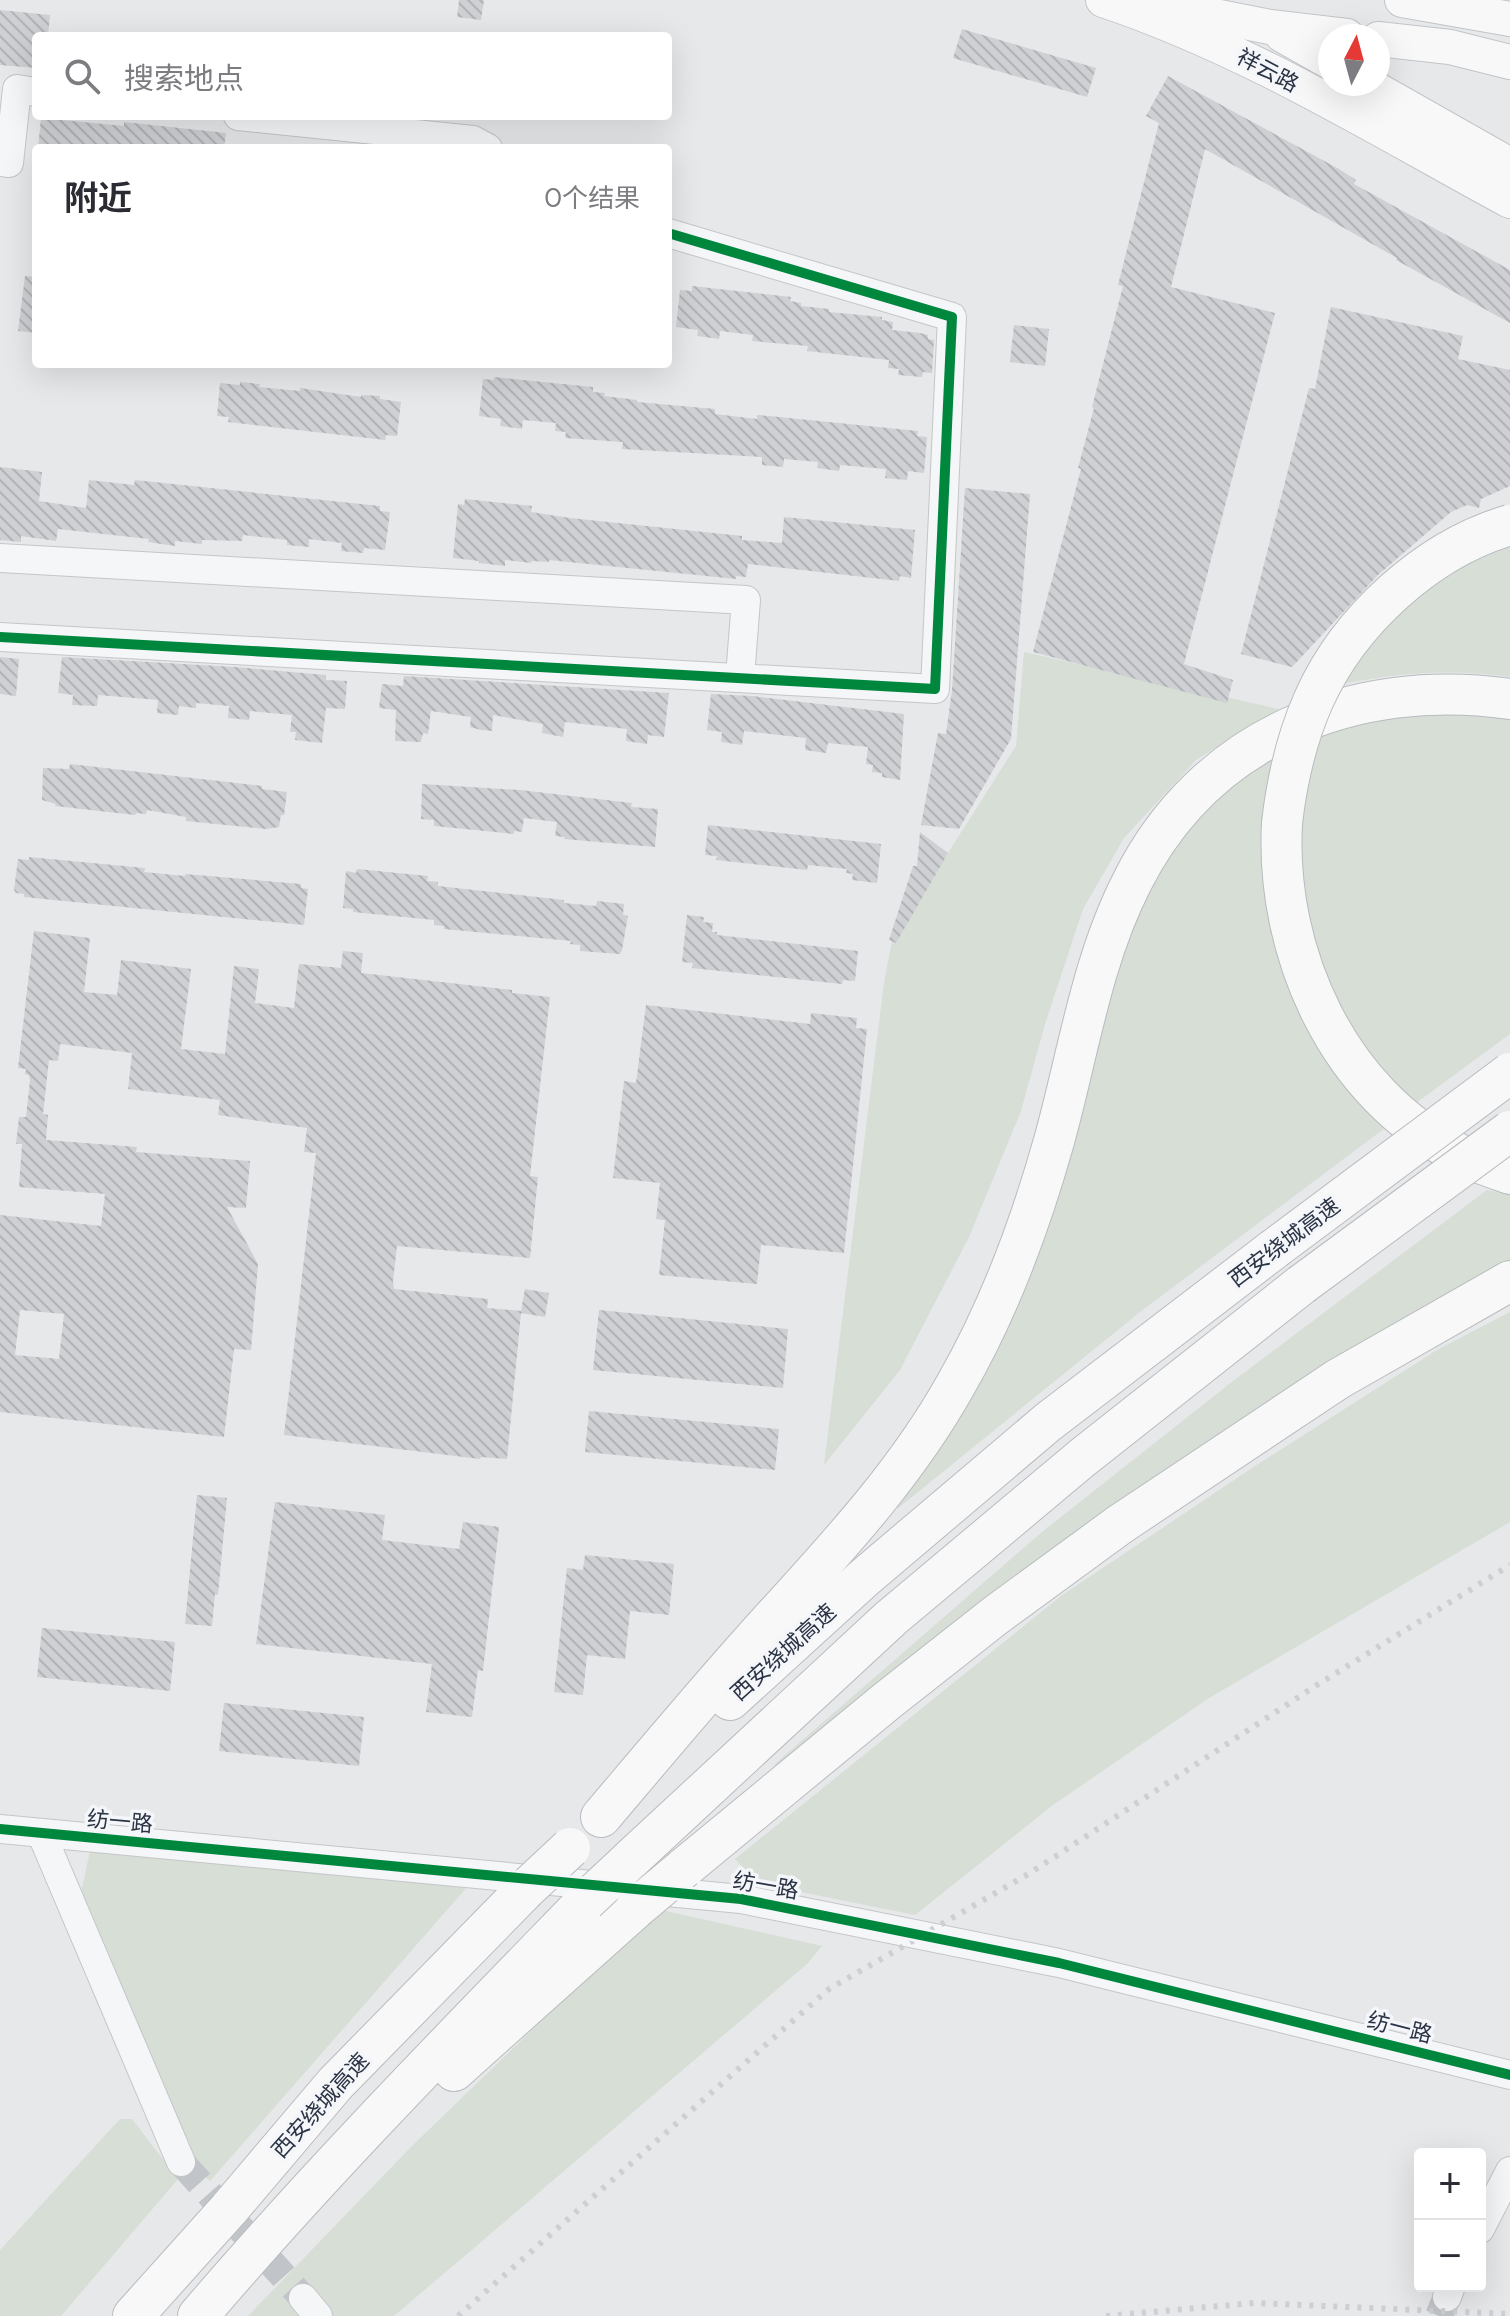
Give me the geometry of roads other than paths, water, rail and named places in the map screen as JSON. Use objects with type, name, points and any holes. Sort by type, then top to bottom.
[{"type":"highway","points":[[1510,525],[1456,549],[1412,578],[1349,641],[1315,696],[1300,734],[1282,823],[1282,872],[1290,927],[1300,966],[1326,1024],[1355,1066],[1406,1118],[1459,1155],[1510,1174]]},
{"type":"highway","points":[[601,1817],[753,1640],[844,1541],[915,1450],[952,1392],[988,1320],[1026,1230],[1113,926],[1141,864],[1166,828],[1193,796],[1230,763],[1261,742],[1315,716],[1364,702],[1420,693],[1459,693],[1510,699]]},
{"type":"highway","name":"西安绕城高速","points":[[133,2316],[335,2084],[524,1891],[864,1578],[1048,1422],[1510,1073]]},
{"type":"highway","name":"西安绕城高速","points":[[198,2316],[260,2243],[420,2071],[586,1901],[891,1618],[1082,1458],[1301,1285],[1510,1131]]},
{"type":"highway","points":[[260,2243],[635,1909],[996,1615],[1119,1525],[1338,1379],[1510,1281]]},
{"type":"main road","name":"祥云路","points":[[1103,0],[1178,26],[1249,59],[1510,201]]},
{"type":"main road","points":[[1133,0],[1270,27],[1318,33]]},
{"type":"main road","name":"祥云路","points":[[1239,0],[1270,27],[1318,55]]},
{"type":"main road","points":[[1402,0],[1510,19]]},
{"type":"main road","points":[[1390,40],[1450,47],[1510,62]]},
{"type":"main road","points":[[1388,96],[1510,165]]},
{"type":"street","points":[[0,162],[9,163],[17,89],[32,91]]},
{"type":"street","points":[[277,120],[473,140],[480,144]]},
{"type":"street","points":[[0,637],[935,689],[952,317],[672,234]]},
{"type":"street","points":[[0,558],[746,600],[740,677]]},
{"type":"street","name":"纺一路","points":[[0,1829],[741,1899],[1059,1963],[1510,2075]]},
{"type":"street","points":[[42,1835],[181,2162]]},
{"type":"street","points":[[1485,2220],[1510,2171]]},
{"type":"tunnel","points":[[181,2162],[303,2298]]},
{"type":"tunnel","points":[[1439,2316],[1447,2297]]},
{"type":"railway","points":[[458,2316],[829,1989],[1030,1873],[1317,1685],[1510,1565]]},
{"type":"railway","points":[[1106,2316],[1254,2303],[1510,2314]]}]
